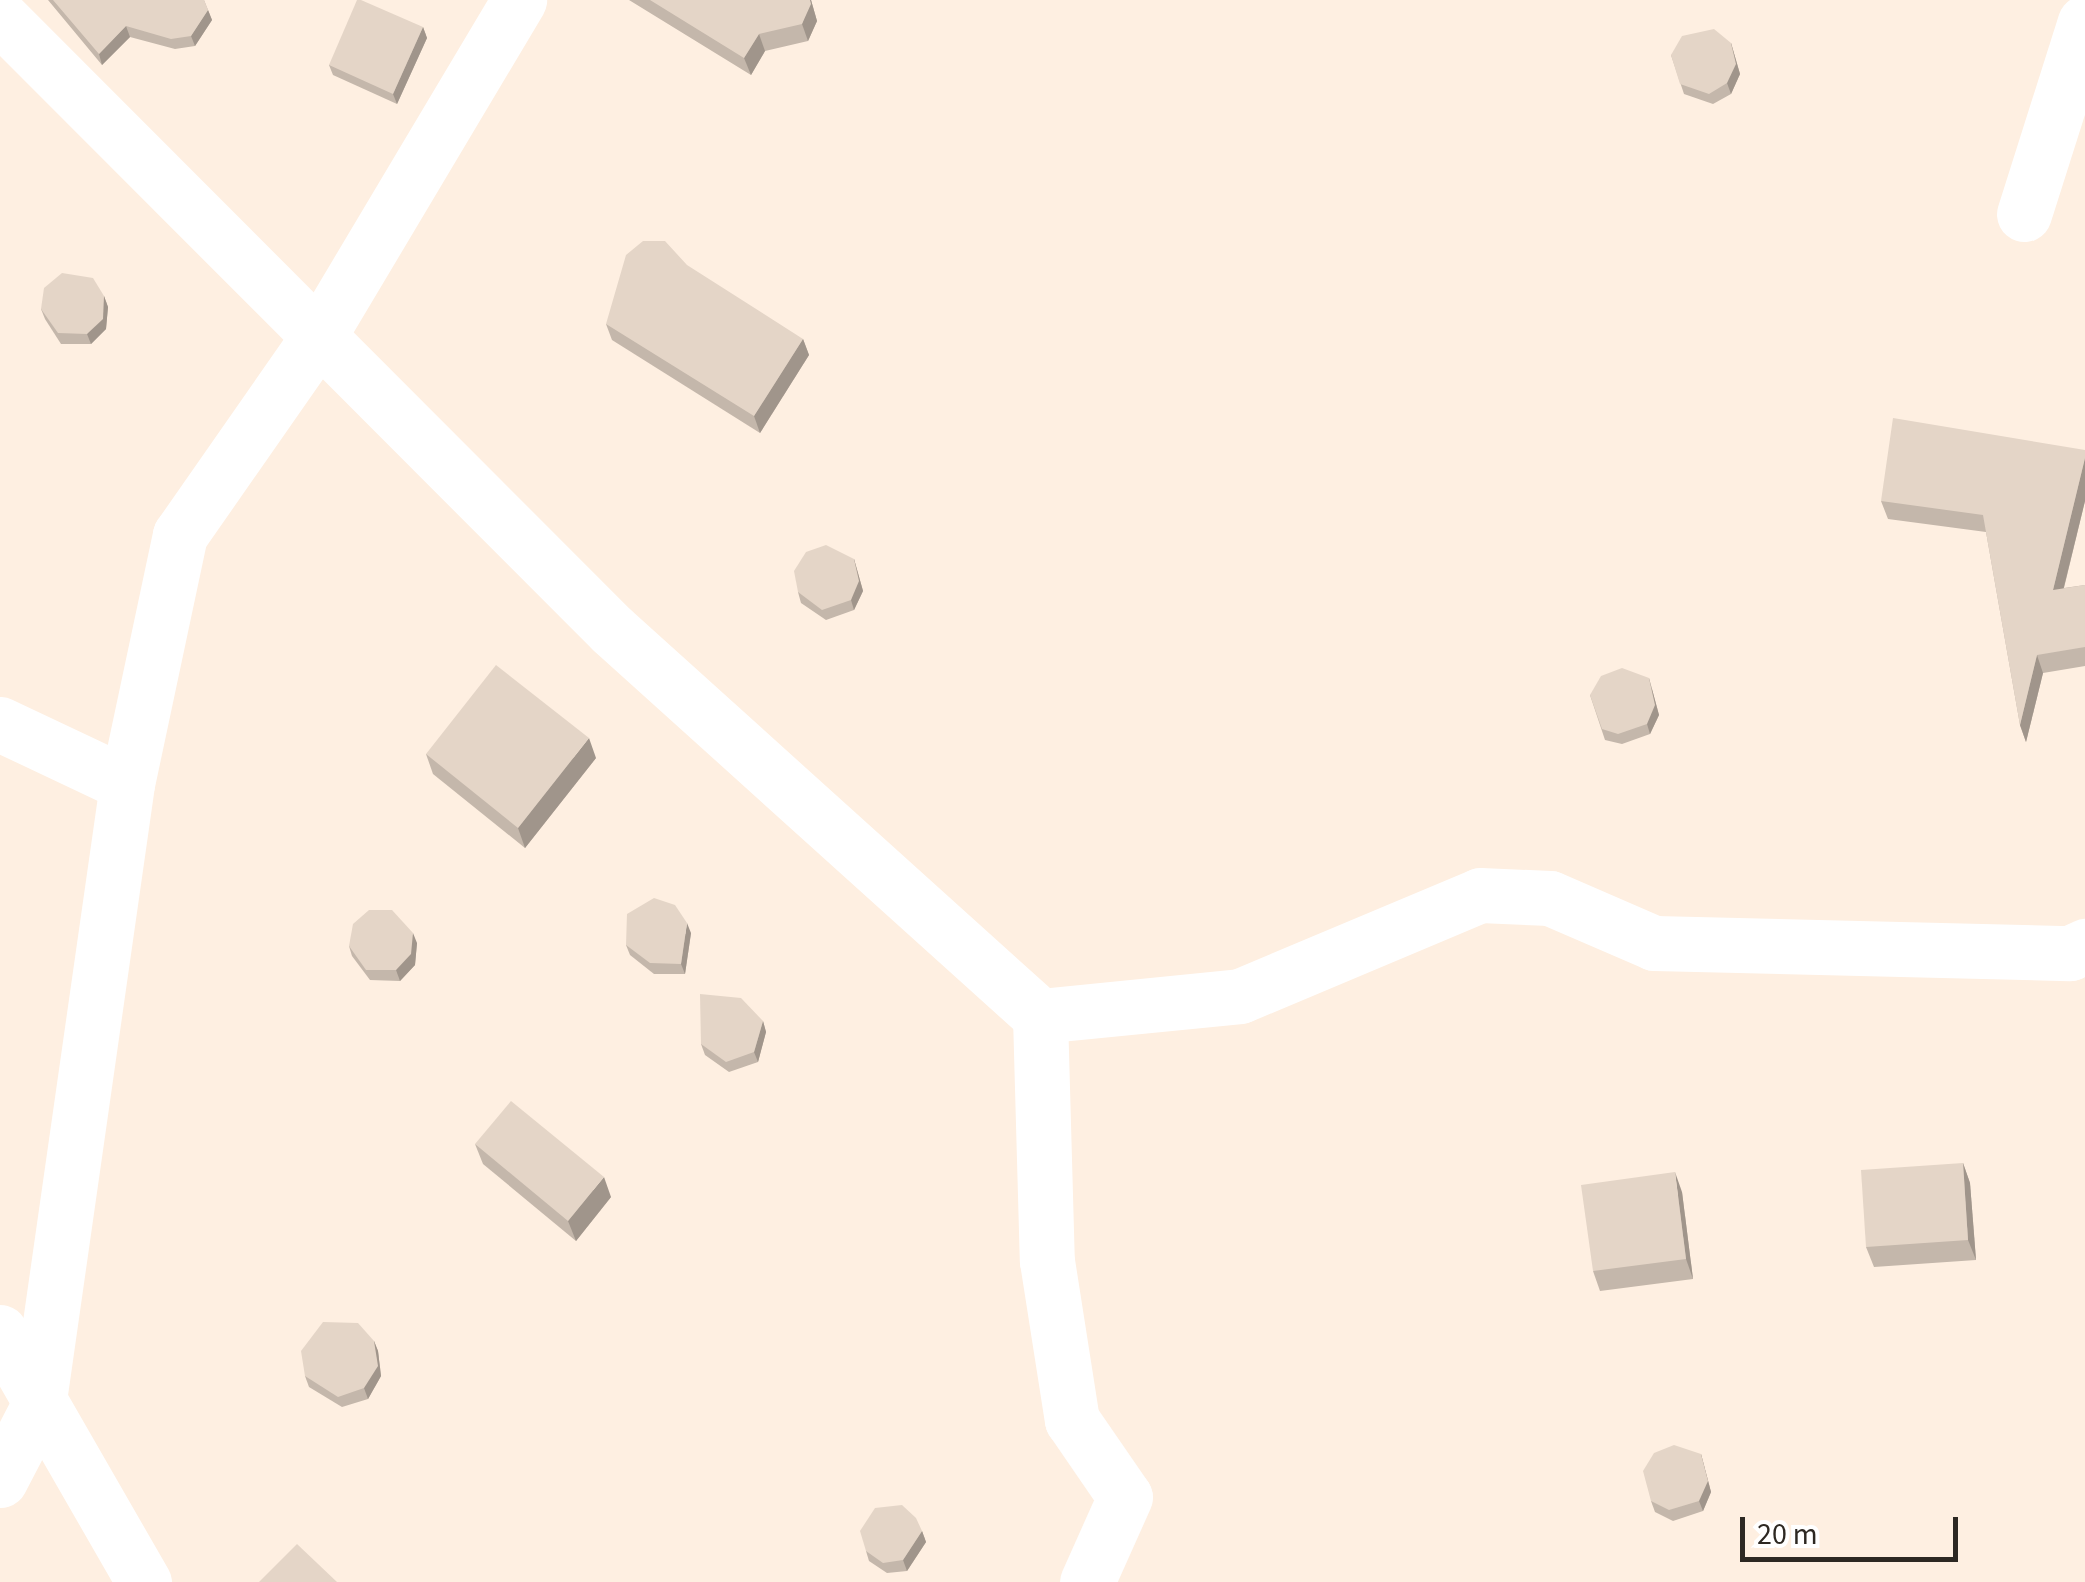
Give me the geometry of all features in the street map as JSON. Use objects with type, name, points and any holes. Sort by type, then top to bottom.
[{"type":"street","points":[[0,1480],[38,1407],[127,784],[180,535],[320,334],[519,0]]},
{"type":"street","points":[[0,17],[612,630],[1040,1016],[1047,1260],[1072,1420],[1125,1497],[1088,1582]]},
{"type":"street","points":[[2024,214],[2085,22]]},
{"type":"street","points":[[0,724],[127,784]]},
{"type":"street","points":[[1040,1016],[1240,996],[1480,896],[1550,898],[1654,943],[2070,953],[2085,946]]},
{"type":"street","points":[[0,1332],[38,1407],[144,1582]]},
{"type":"building","points":[[53,0],[204,0],[208,10],[191,36],[171,39],[126,26],[99,54]]},
{"type":"building","points":[[357,0],[423,27],[393,94],[329,65]]},
{"type":"building","points":[[650,0],[810,0],[811,4],[802,24],[759,34],[744,58]]},
{"type":"building","points":[[1714,29],[1731,43],[1736,64],[1727,83],[1709,94],[1680,84],[1671,55],[1682,36]]},
{"type":"building","points":[[643,241],[665,241],[687,265],[803,339],[754,416],[606,324],[626,255]]},
{"type":"building","points":[[62,273],[93,278],[104,296],[103,319],[87,334],[58,333],[41,309],[44,288]]},
{"type":"building","points":[[1893,418],[2085,450],[2053,590],[2085,585],[2085,647],[2037,655],[2020,725],[1983,515],[1881,501]]},
{"type":"building","points":[[826,545],[854,559],[859,581],[851,600],[822,610],[798,592],[794,571],[806,552]]},
{"type":"building","points":[[496,665],[589,738],[518,828],[426,754]]},
{"type":"building","points":[[1622,668],[1649,678],[1655,705],[1647,724],[1618,734],[1602,729],[1590,695],[1601,676]]},
{"type":"building","points":[[654,898],[675,905],[687,923],[681,964],[650,963],[626,945],[627,914]]},
{"type":"building","points":[[369,910],[392,910],[413,933],[411,954],[396,970],[366,970],[349,946],[353,924]]},
{"type":"building","points":[[700,994],[741,998],[763,1021],[754,1052],[726,1062],[701,1044]]},
{"type":"building","points":[[511,1101],[604,1177],[568,1221],[475,1144]]},
{"type":"building","points":[[1963,1163],[1968,1240],[1866,1247],[1861,1170]]},
{"type":"building","points":[[1675,1172],[1686,1259],[1593,1271],[1581,1185]]},
{"type":"building","points":[[323,1322],[358,1323],[374,1341],[378,1366],[364,1388],[338,1397],[305,1376],[301,1351]]},
{"type":"building","points":[[1674,1445],[1701,1454],[1708,1481],[1699,1501],[1669,1510],[1651,1501],[1643,1471],[1654,1453]]},
{"type":"building","points":[[902,1505],[916,1518],[922,1531],[903,1560],[883,1563],[866,1551],[860,1531],[875,1508]]},
{"type":"building","points":[[297,1544],[337,1582],[259,1582]]}]
